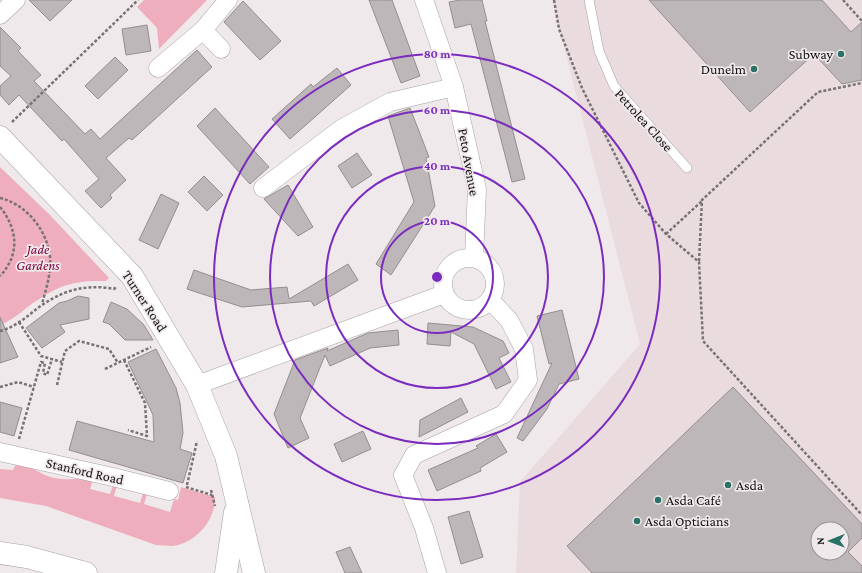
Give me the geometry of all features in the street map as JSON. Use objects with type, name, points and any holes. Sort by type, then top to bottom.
[{"type":"street","points":[[0,15],[16,0]]},
{"type":"street","points":[[158,68],[203,30],[228,0]]},
{"type":"street","name":"Peto Avenue","points":[[424,0],[454,87],[477,189],[474,258]]},
{"type":"street","points":[[203,30],[221,49]]},
{"type":"street","points":[[263,188],[303,165],[341,129],[390,102],[454,87]]},
{"type":"street","name":"Turner Road","points":[[6,130],[132,276],[196,385],[226,456],[254,573]]},
{"type":"street","points":[[474,258],[482,261],[489,266],[494,274],[496,283],[494,292],[490,300],[483,307],[466,311],[457,308],[449,302],[444,294],[443,278],[446,271],[458,260],[474,258]]},
{"type":"street","points":[[196,385],[444,294]]},
{"type":"street","points":[[437,573],[424,528],[403,475],[414,455],[504,414],[528,380],[524,349],[509,320],[490,300]]},
{"type":"street","name":"Stanford Road","points":[[7,454],[113,477],[178,489]]},
{"type":"street","name":"Turner Road","points":[[226,573],[237,499]]},
{"type":"street","points":[[0,553],[27,557],[86,573]]},
{"type":"street","points":[[27,557],[63,573]]},
{"type":"lane","name":"Petrolea Close","points":[[589,0],[599,51],[614,86],[687,168]]},
{"type":"path","points":[[6,130],[138,0]]},
{"type":"path","points":[[554,0],[559,29],[582,88],[639,203],[666,234],[699,262]]},
{"type":"path","points":[[843,0],[862,21]]},
{"type":"path","points":[[666,234],[818,92],[862,83]]},
{"type":"path","points":[[0,198],[20,207],[34,219],[44,235],[50,267],[42,305]]},
{"type":"path","points":[[702,200],[699,262],[703,340],[862,515]]},
{"type":"path","points":[[0,207],[7,216],[13,228],[15,242],[14,256],[6,270],[0,276]]},
{"type":"path","points":[[0,331],[19,322],[53,297],[76,288],[89,286],[114,289],[120,284]]},
{"type":"path","points":[[19,322],[41,356],[62,362]]},
{"type":"path","points":[[56,385],[65,351],[79,341],[109,349],[118,363]]},
{"type":"path","points":[[106,369],[154,346]]},
{"type":"path","points":[[7,454],[34,387],[41,362],[45,363],[43,373],[47,375],[52,359]]},
{"type":"path","points":[[124,360],[145,403],[147,436],[128,430]]},
{"type":"path","points":[[0,387],[18,382],[34,387]]},
{"type":"path","points":[[200,440],[199,436],[178,489],[212,495]]},
{"type":"path","points":[[211,488],[216,513]]},
{"type":"shaded area","points":[[552,0],[862,0],[862,573],[516,573],[520,482],[640,344]]},
{"type":"green space","points":[[144,0],[207,0],[159,49],[157,28],[137,7]]},
{"type":"green space","name":"Jade Gardens","points":[[0,167],[50,215],[109,278],[106,281],[85,281],[59,288],[42,297],[13,318],[0,325]]},
{"type":"green space","points":[[16,464],[34,469],[57,479],[75,479],[94,476],[90,489],[110,494],[114,482],[118,482],[114,496],[140,503],[144,490],[148,491],[144,504],[170,512],[174,499],[178,500],[181,487],[215,497],[214,506],[208,522],[196,536],[189,541],[172,546],[156,545],[46,506],[0,498],[0,469],[13,470]]},
{"type":"building","points":[[29,0],[72,0],[50,21]]},
{"type":"building","points":[[369,0],[392,0],[420,76],[401,83]]},
{"type":"building","points":[[460,0],[482,0],[487,21],[485,21],[525,179],[512,182],[471,24],[455,28],[449,2]]},
{"type":"building","name":"Dunelm","points":[[649,0],[822,0],[851,32],[862,22],[862,80],[842,84],[814,54],[750,112]]},
{"type":"building","points":[[243,1],[281,41],[260,60],[224,22]]},
{"type":"building","points":[[147,25],[151,51],[126,55],[122,29]]},
{"type":"building","points":[[0,27],[21,48],[18,51],[41,75],[34,81],[85,134],[91,129],[100,139],[197,50],[212,67],[132,140],[129,138],[106,158],[126,180],[110,195],[112,198],[101,208],[85,191],[99,179],[64,139],[62,141],[19,95],[9,105],[0,95],[0,86],[11,76],[0,66]]},
{"type":"building","points":[[115,57],[128,70],[98,99],[85,86]]},
{"type":"building","points":[[337,68],[351,85],[290,139],[272,119],[311,84],[313,87]]},
{"type":"building","points":[[215,108],[269,167],[250,184],[197,126]]},
{"type":"building","points":[[410,108],[429,157],[426,158],[435,206],[391,275],[376,264],[414,202],[388,116]]},
{"type":"building","points":[[357,153],[372,175],[352,188],[338,166]]},
{"type":"building","points":[[204,176],[223,195],[207,211],[188,192]]},
{"type":"building","points":[[288,185],[313,227],[298,236],[264,199]]},
{"type":"building","points":[[161,194],[179,203],[158,249],[139,240]]},
{"type":"building","points":[[348,264],[358,280],[314,306],[311,301],[242,307],[187,289],[194,270],[251,290],[287,287],[289,299]]},
{"type":"building","points":[[78,296],[89,298],[89,319],[60,325],[65,332],[42,348],[26,328],[59,303]]},
{"type":"building","points":[[111,302],[127,309],[144,325],[153,340],[125,340],[109,324],[103,322]]},
{"type":"building","points":[[562,310],[579,379],[559,384],[547,409],[523,441],[517,438],[552,363],[549,364],[537,316]]},
{"type":"building","points":[[0,317],[18,357],[0,363]]},
{"type":"building","points":[[428,323],[473,327],[503,341],[509,353],[499,358],[511,382],[496,389],[474,344],[451,332],[450,346],[427,344]]},
{"type":"building","points":[[398,330],[399,345],[370,348],[330,366],[325,355],[300,418],[309,438],[288,448],[274,414],[295,360],[328,348],[327,351],[368,333]]},
{"type":"building","points":[[156,349],[176,388],[180,403],[183,433],[180,449],[192,453],[183,483],[69,450],[77,421],[154,442],[153,415],[128,362]]},
{"type":"building","name":"Asda","points":[[733,387],[862,524],[862,538],[850,550],[850,521],[810,521],[810,561],[850,561],[850,554],[862,566],[862,573],[592,573],[567,546]]},
{"type":"building","points":[[461,398],[468,412],[419,437],[420,420]]},
{"type":"building","points":[[0,402],[22,408],[14,436],[0,432]]},
{"type":"building","points":[[363,431],[371,449],[342,462],[334,444]]},
{"type":"building","points":[[496,434],[507,452],[480,468],[481,471],[437,491],[428,470],[478,448],[476,446]]},
{"type":"building","points":[[469,511],[483,557],[461,564],[448,517]]},
{"type":"building","points":[[350,547],[362,573],[345,573],[336,552]]},
{"type":"place","name":"Subway","points":[[841,54]]},
{"type":"place","name":"Dunelm","points":[[754,69]]},
{"type":"place","name":"Asda","points":[[728,485]]},
{"type":"place","name":"Asda Café","points":[[658,500]]},
{"type":"place","name":"Asda Opticians","points":[[637,521]]}]
